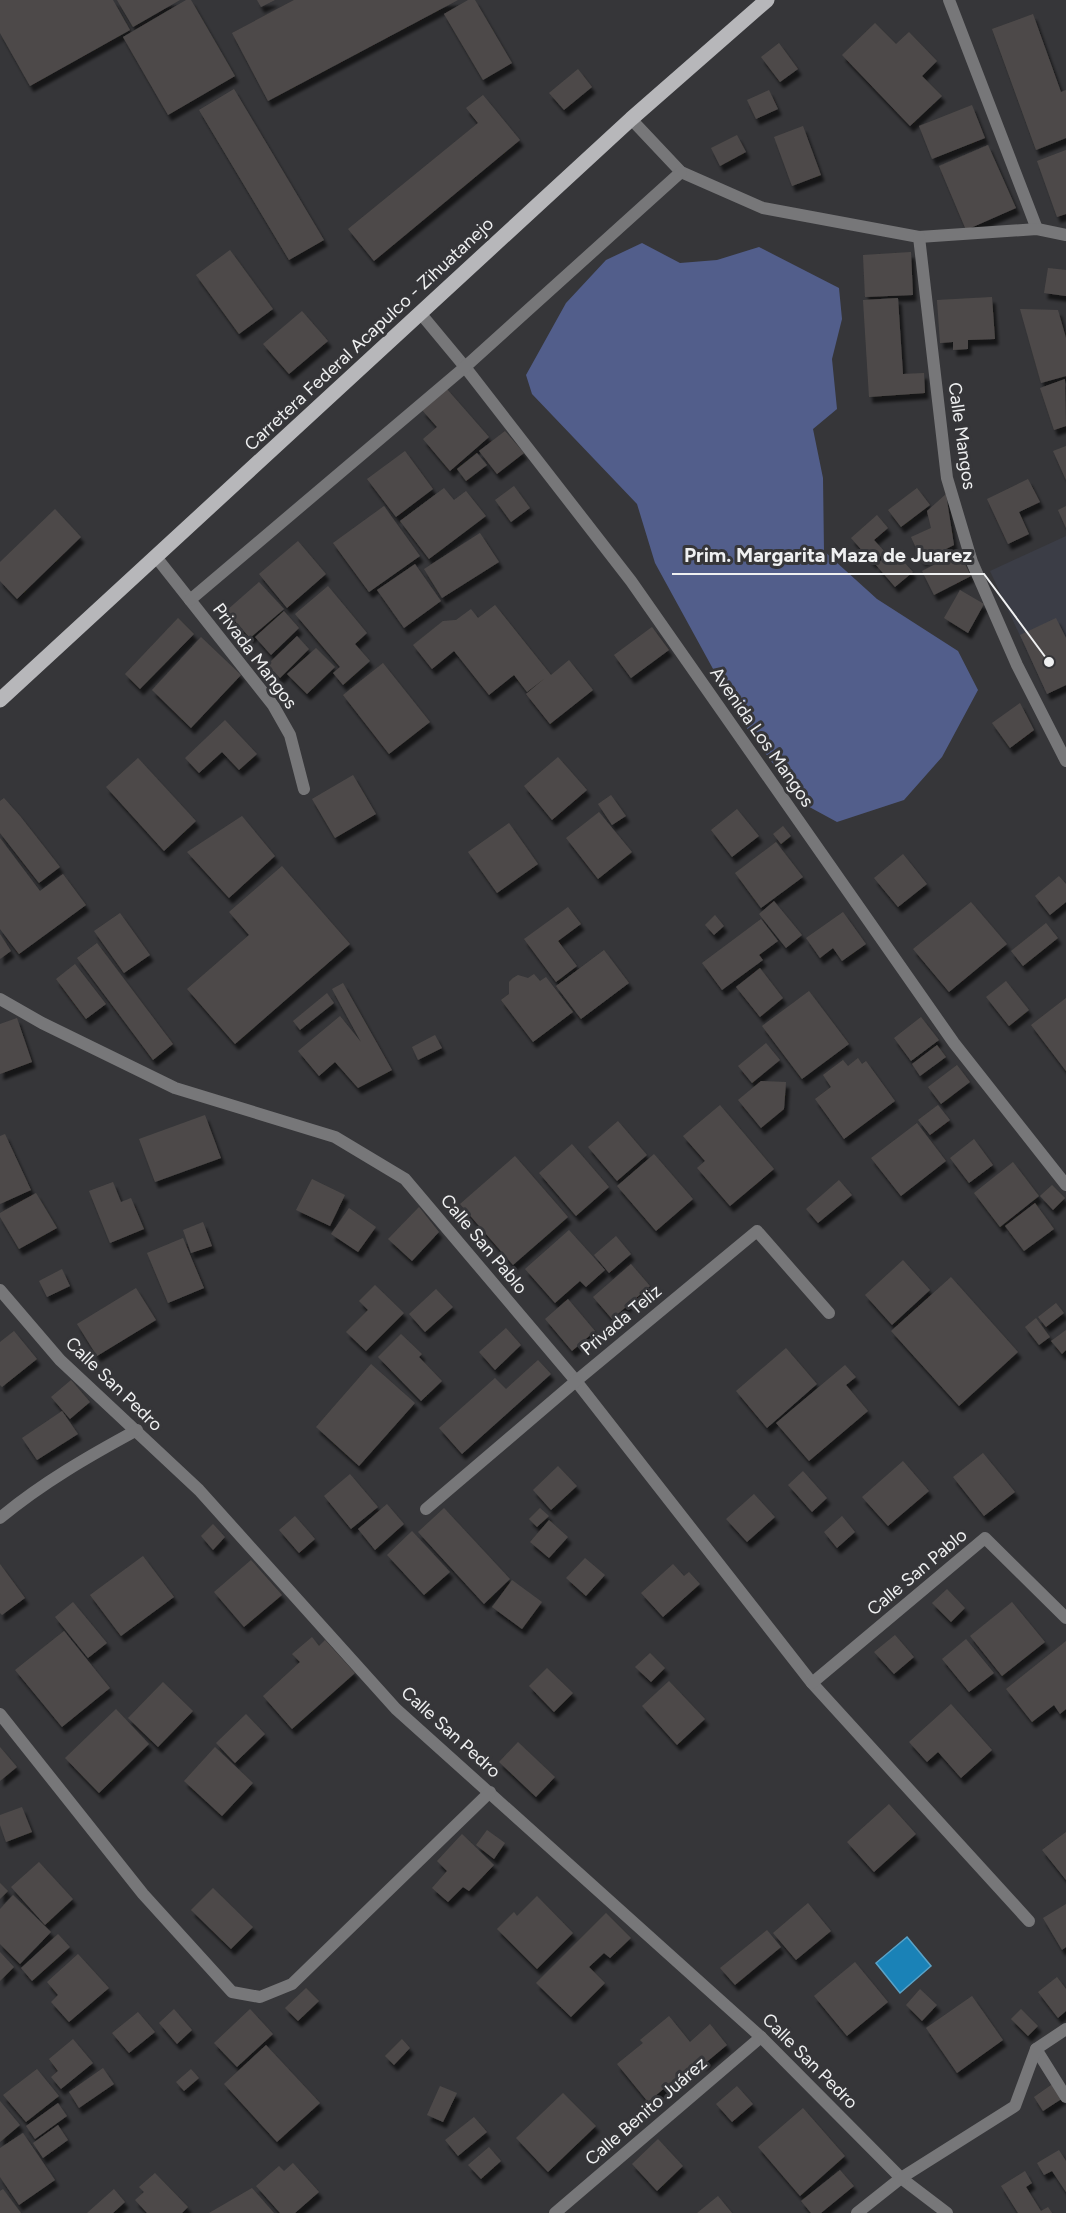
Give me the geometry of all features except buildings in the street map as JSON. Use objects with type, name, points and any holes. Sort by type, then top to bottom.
[{"type":"main road","name":"Carretera Federal Acapulco - Zihuatanejo","points":[[0,699],[631,119],[767,0]]},
{"type":"street","points":[[949,0],[1037,229]]},
{"type":"street","points":[[631,119],[681,172],[763,208],[919,237],[1037,229],[1066,234]]},
{"type":"street","points":[[190,600],[465,367],[681,172]]},
{"type":"street","name":"Calle Mangos","points":[[919,237],[947,478],[972,562],[1017,665],[1066,761]]},
{"type":"street","name":"Avenida Los Mangos","points":[[420,314],[465,367],[632,581],[954,1043],[1066,1185]]},
{"type":"street","name":"Privada Mangos","points":[[156,557],[273,705],[290,735],[304,789]]},
{"type":"street","name":"Calle San Pablo","points":[[0,999],[42,1023],[175,1088],[335,1137],[405,1179],[576,1381],[812,1683],[1029,1921]]},
{"type":"street","name":"Privada Teliz","points":[[426,1509],[757,1231],[829,1313]]},
{"type":"street","name":"Calle San Pedro","points":[[0,1290],[60,1360],[199,1490],[396,1708],[761,2037],[901,2178],[947,2213]]},
{"type":"street","points":[[0,1518],[25,1497],[80,1461],[137,1430]]},
{"type":"street","name":"Calle San Pablo","points":[[812,1683],[985,1538],[1066,1618]]},
{"type":"street","points":[[0,1714],[143,1894],[232,1992],[260,1997],[292,1984],[490,1792]]},
{"type":"street","points":[[857,2213],[901,2178],[1015,2106],[1036,2049],[1066,2029]]},
{"type":"street","name":"Calle Benito Juárez","points":[[555,2213],[761,2037]]},
{"type":"street","points":[[1036,2049],[1066,2097]]},
{"type":"shaded area","points":[[642,243],[680,263],[717,260],[759,247],[839,288],[842,319],[832,359],[837,409],[813,429],[823,478],[824,551],[877,599],[958,651],[978,690],[942,757],[904,800],[837,822],[802,803],[741,720],[655,563],[637,504],[532,394],[526,375],[566,303],[606,260]]},
{"type":"shaded area","points":[[1066,536],[1066,685],[1047,694],[990,571]]},
{"type":"shaded area","points":[[907,1937],[931,1966],[900,1993],[876,1963]]},
{"type":"place","name":"Prim. Margarita Maza de Juarez","points":[[1049,662]]}]
